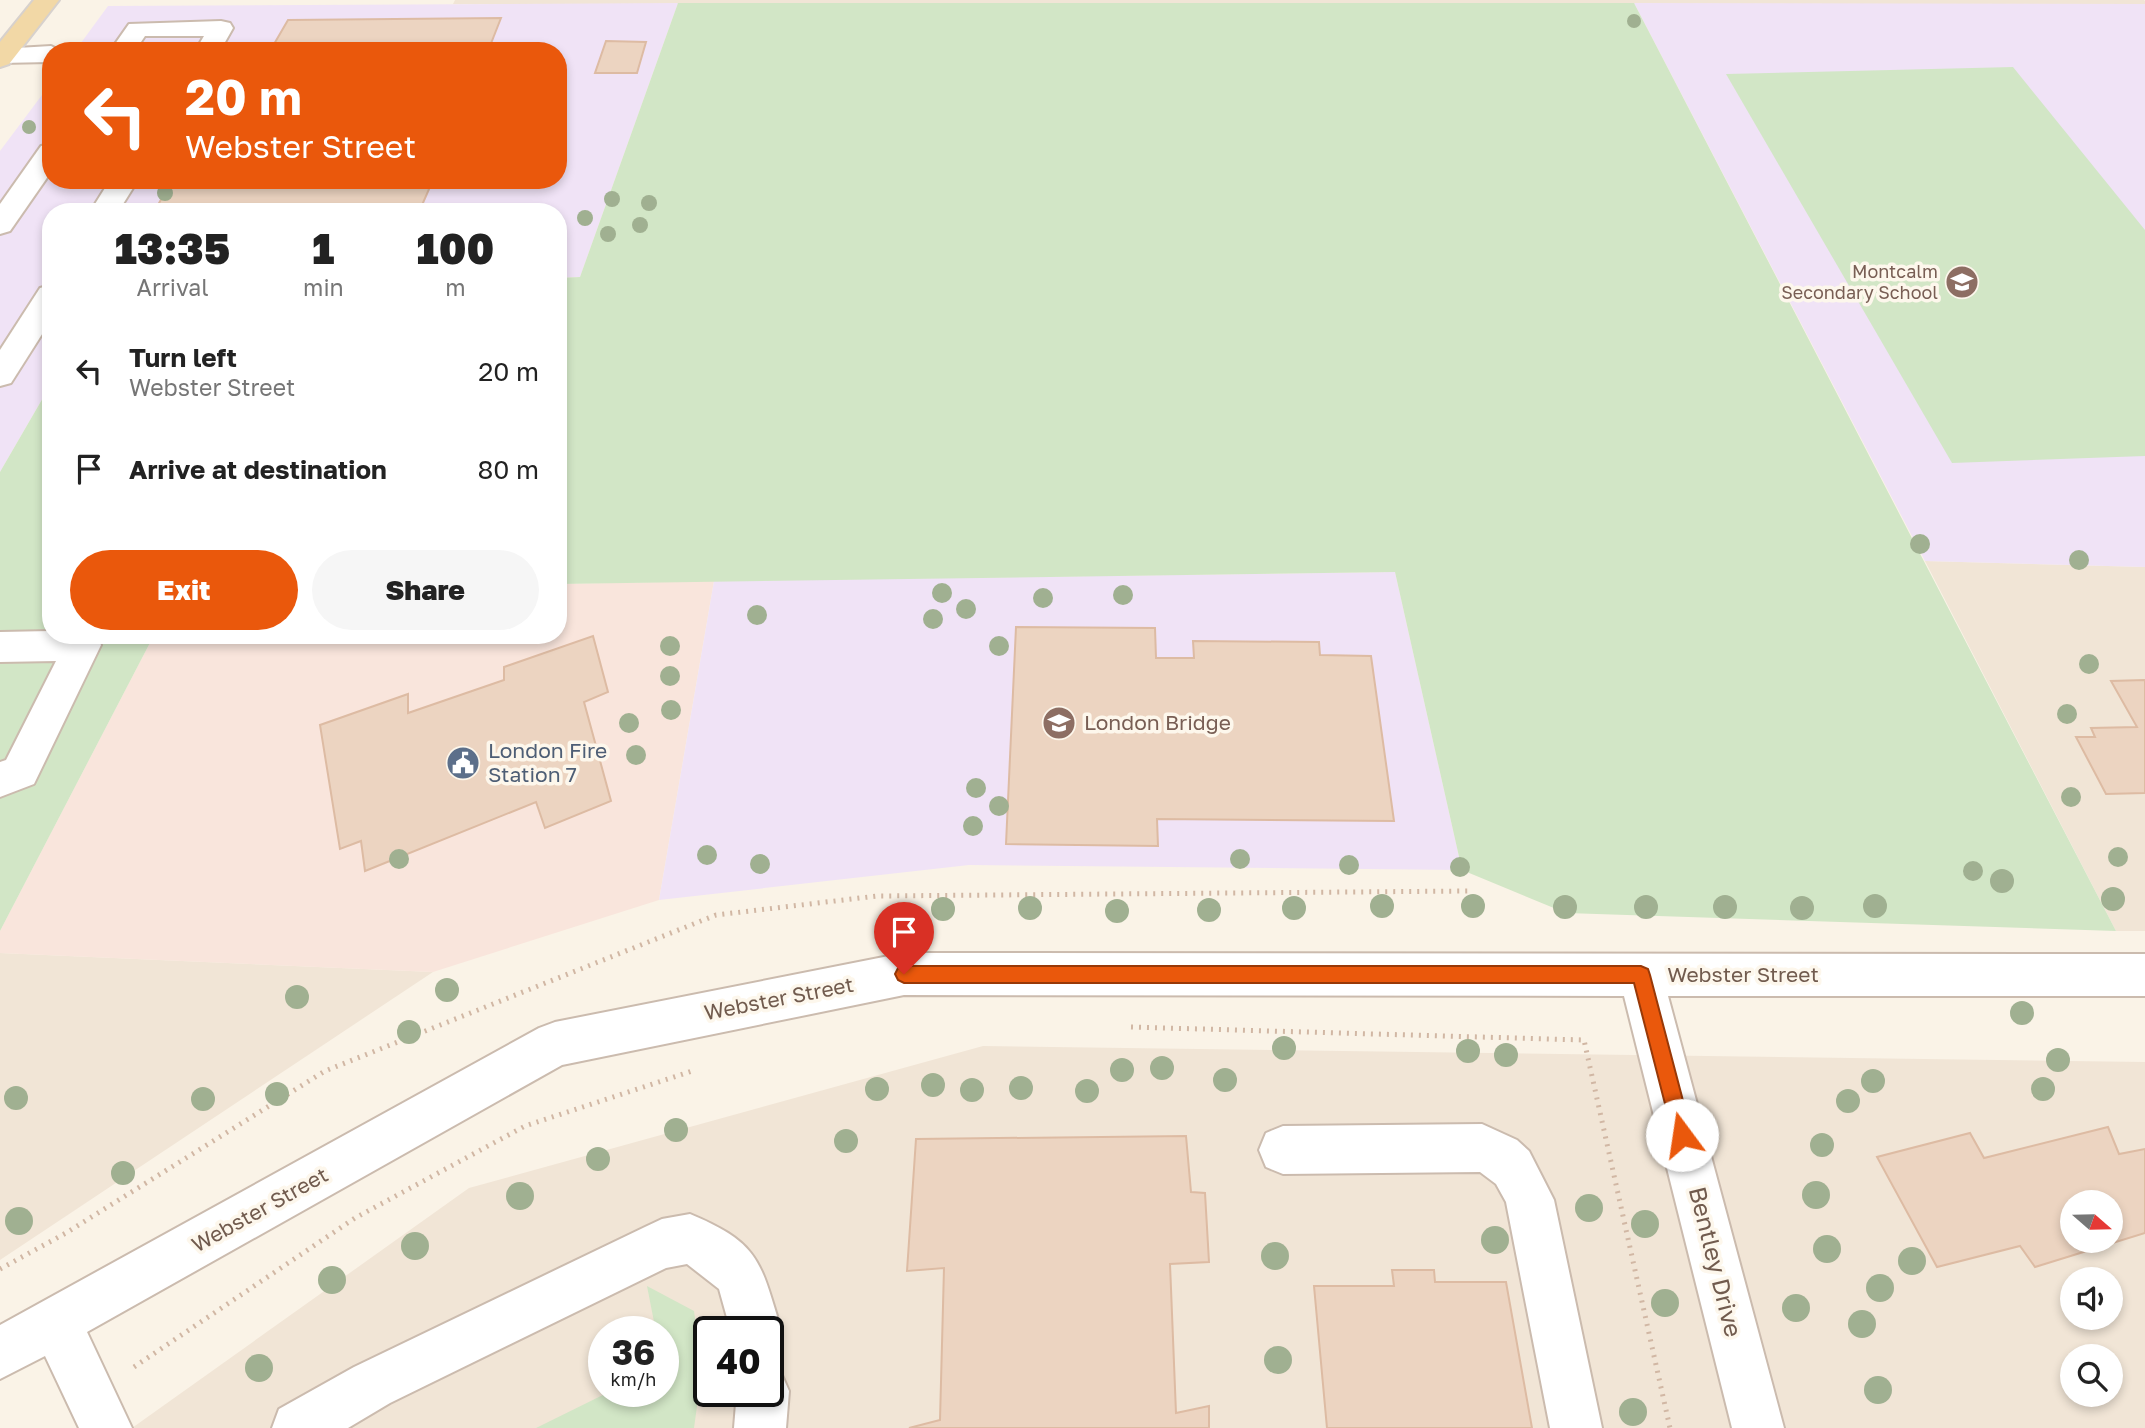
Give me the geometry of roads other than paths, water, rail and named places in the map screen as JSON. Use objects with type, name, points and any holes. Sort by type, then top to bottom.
[{"type":"main road","points":[[1,57],[47,0]]},
{"type":"street","points":[[129,42],[138,29],[221,28],[212,42]]},
{"type":"street","points":[[1,57],[42,55]]},
{"type":"street","points":[[0,225],[42,165]]},
{"type":"street","points":[[0,375],[42,309]]},
{"type":"street","points":[[0,647],[82,645],[20,772],[0,780]]},
{"type":"street","name":"Webster Street","points":[[0,1353],[57,1324],[555,1044],[904,974],[2145,975]]},
{"type":"street","name":"Bentley Drive","points":[[1641,975],[1758,1428]]},
{"type":"street","points":[[1283,1150],[1482,1148],[1500,1155],[1518,1171],[1530,1200],[1576,1428]]},
{"type":"street","points":[[298,1428],[372,1385],[662,1244],[690,1239],[722,1258],[739,1275],[752,1316]]},
{"type":"street","points":[[57,1324],[98,1412]]},
{"type":"street","points":[[760,1428],[762,1407]]},
{"type":"place","name":"Montcalm Secondary School","points":[[1962,282]]},
{"type":"place","name":"London Bridge","points":[[1059,723]]},
{"type":"place","name":"London Fire Station 7","points":[[463,763]]}]
